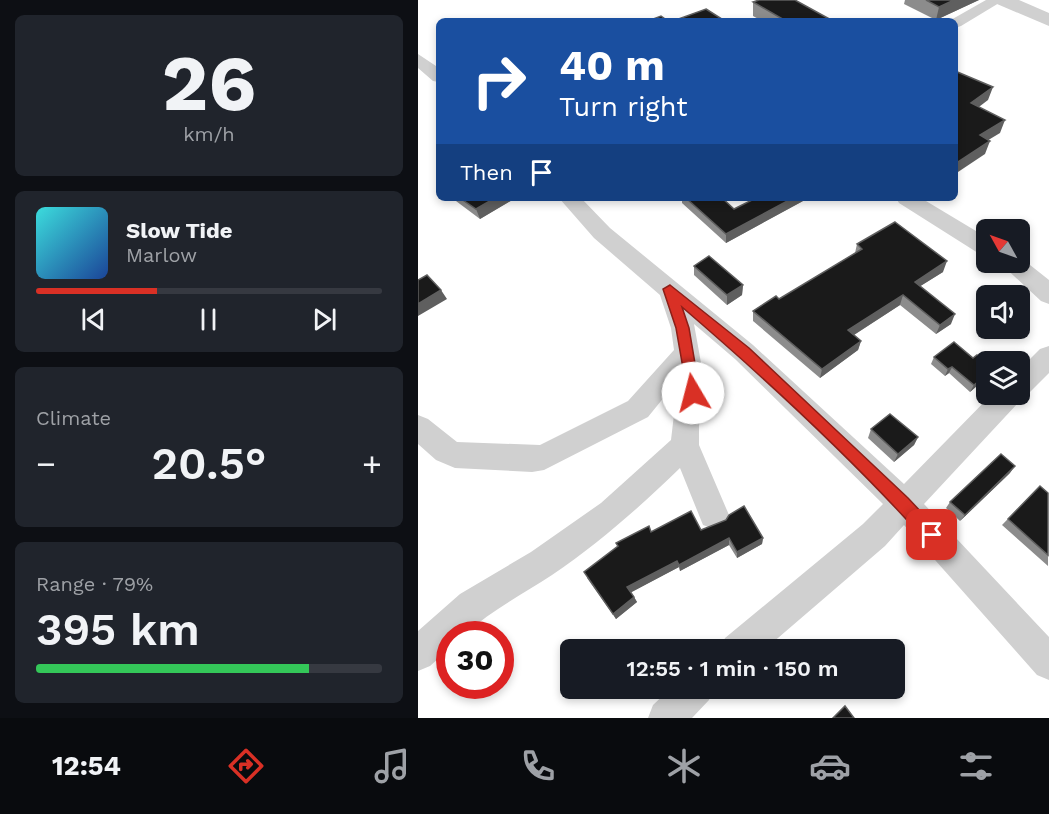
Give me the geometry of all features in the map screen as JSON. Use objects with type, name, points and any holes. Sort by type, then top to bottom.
[{"type":"street","points":[[958,21],[997,0]]},
{"type":"street","points":[[1004,0],[1048,20]]},
{"type":"street","points":[[418,59],[436,74]]},
{"type":"street","points":[[581,201],[602,234],[744,352],[903,503],[1048,663]]},
{"type":"street","points":[[911,201],[976,241]]},
{"type":"street","points":[[1025,273],[1036,281],[1048,295]]},
{"type":"street","points":[[670,289],[680,319],[693,393],[685,426],[685,445],[714,515]]},
{"type":"street","points":[[418,427],[446,451],[455,455],[544,457],[638,409],[687,352]]},
{"type":"street","points":[[1030,375],[1048,356]]},
{"type":"street","points":[[750,639],[847,559],[958,451],[1000,405]]},
{"type":"street","points":[[418,654],[472,606],[542,563],[612,513],[685,445]]},
{"type":"street","points":[[666,718],[686,699]]},
{"type":"building","points":[[795,0],[828,18],[781,18],[753,2]]},
{"type":"building","points":[[926,0],[954,0],[939,7]]},
{"type":"building","points":[[706,9],[720,18],[681,18]]},
{"type":"building","points":[[958,72],[993,87],[971,103],[1005,120],[980,135],[990,141],[958,162]]},
{"type":"building","points":[[464,201],[490,201],[476,209]]},
{"type":"building","points":[[689,201],[725,201],[734,209],[750,201],[787,201],[726,234]]},
{"type":"building","points":[[895,222],[947,261],[915,282],[955,314],[940,325],[903,295],[848,330],[861,341],[822,369],[753,311],[776,296],[779,299],[862,249],[857,244]]},
{"type":"building","points":[[709,256],[743,285],[727,295],[694,266]]},
{"type":"building","points":[[427,275],[441,290],[418,304],[418,280]]},
{"type":"building","points":[[954,342],[973,358],[976,356],[976,383],[974,385],[952,367],[948,369],[934,357]]},
{"type":"building","points":[[890,414],[918,437],[898,454],[871,429]]},
{"type":"building","points":[[1001,454],[1015,466],[965,515],[950,502]]},
{"type":"building","points":[[1040,486],[1048,493],[1048,555],[1008,519]]},
{"type":"building","points":[[744,506],[763,538],[737,552],[729,538],[679,565],[677,561],[627,587],[634,597],[613,614],[584,572],[618,546],[616,543],[649,526],[651,532],[691,511],[701,530],[726,520],[729,515]]},
{"type":"building","points":[[845,706],[854,718],[833,718]]},
{"type":"route","points":[[693,393],[683,328],[670,289],[744,352],[903,503],[932,535]]}]
